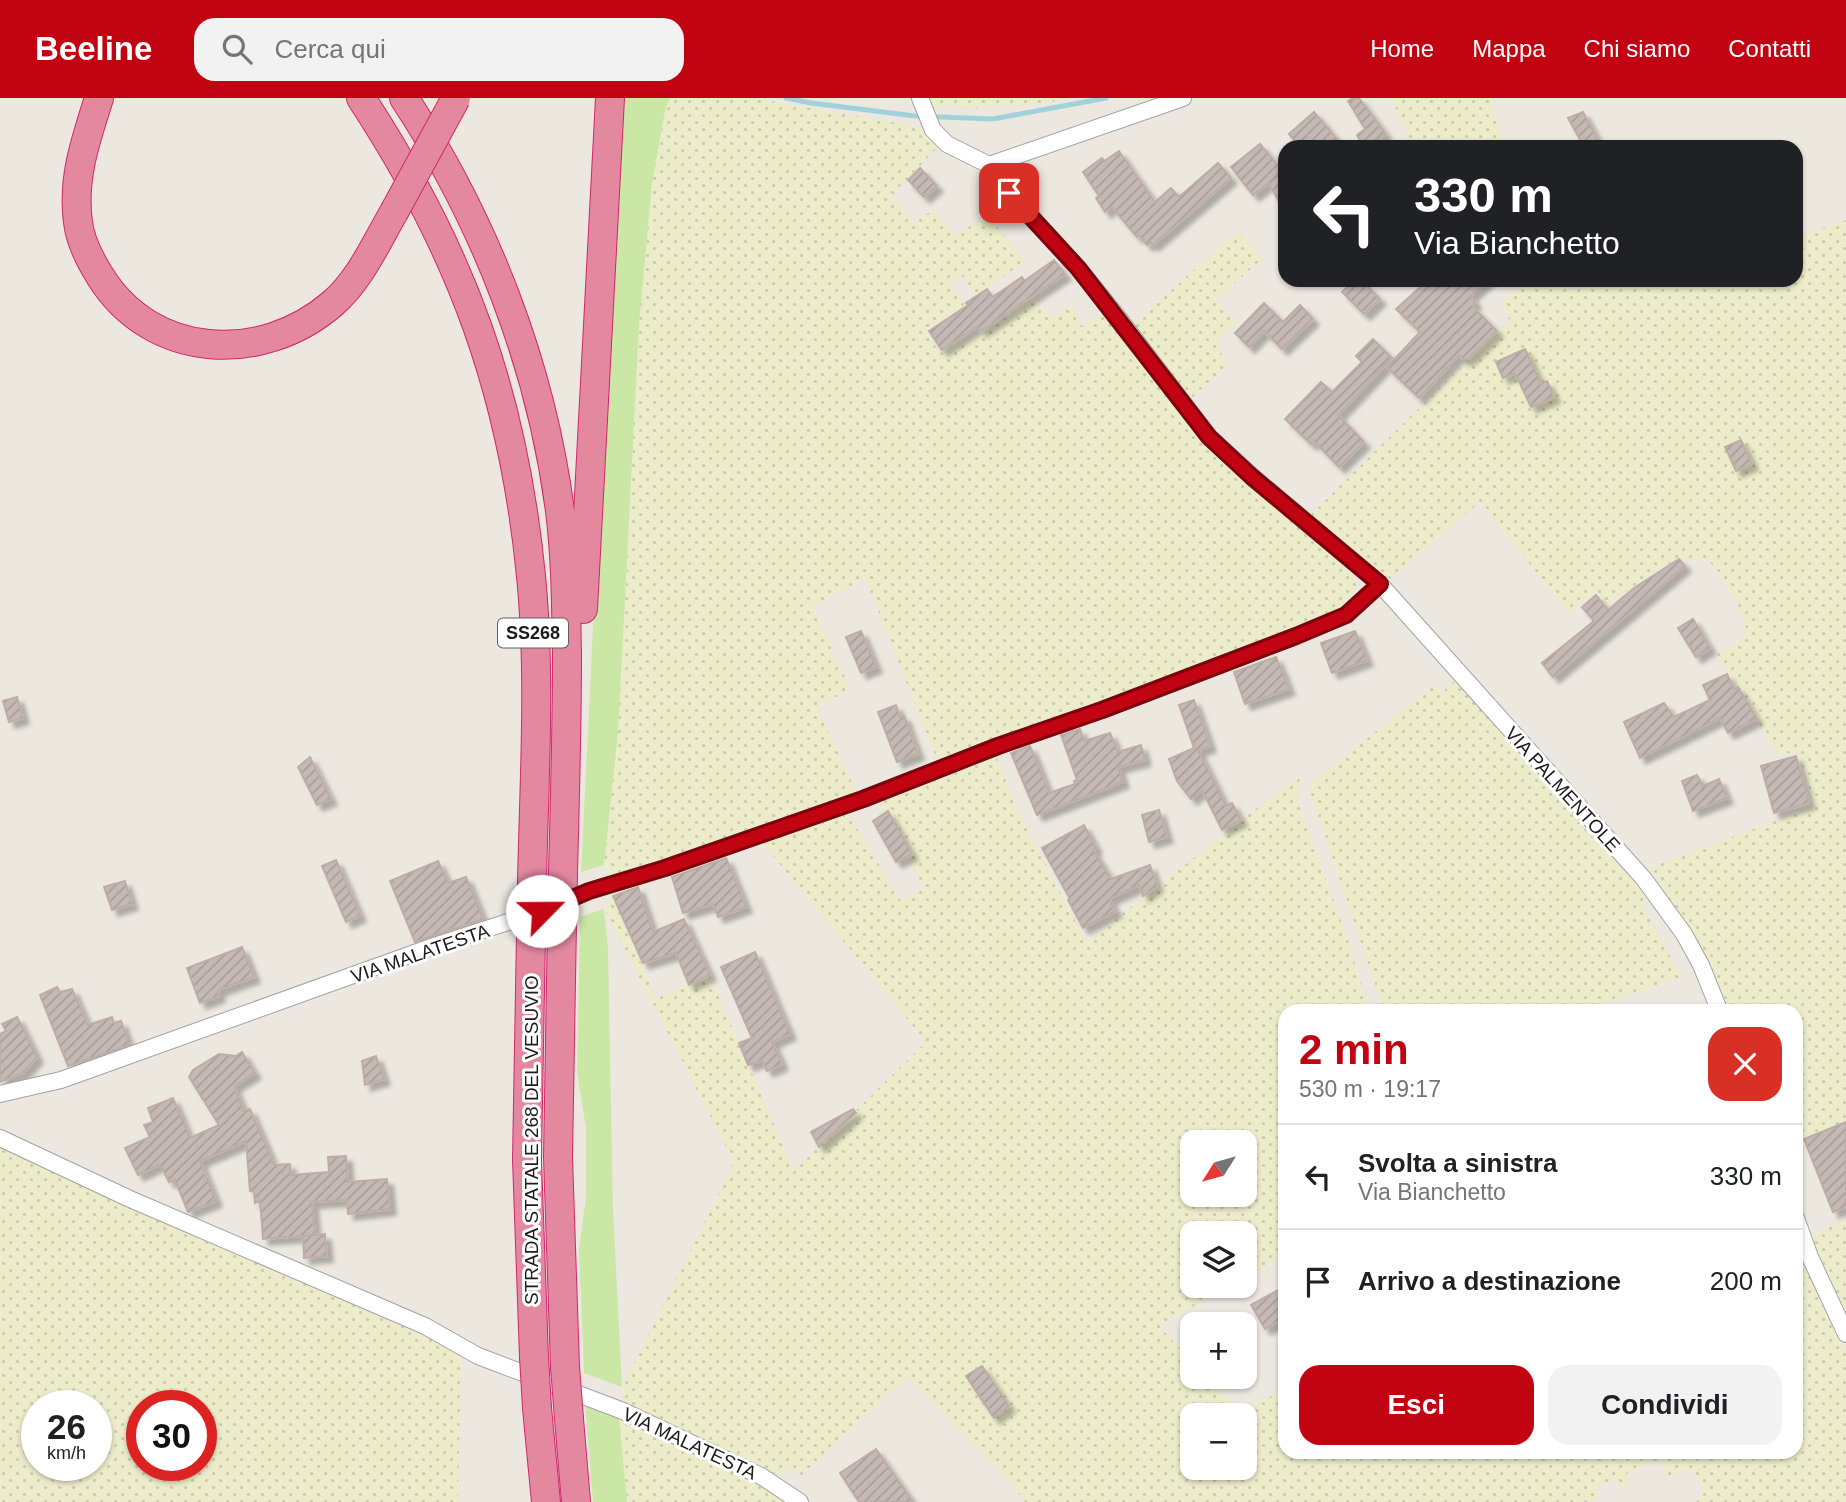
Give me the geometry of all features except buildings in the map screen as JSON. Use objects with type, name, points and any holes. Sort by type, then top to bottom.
[{"type":"highway","points":[[100,98],[82,150],[75,186],[78,225],[90,261],[110,292],[138,317],[171,335],[204,344],[239,345],[273,339],[306,324],[334,303],[356,277],[456,98]]},
{"type":"highway","points":[[91,126],[115,98]]},
{"type":"highway","points":[[340,98],[386,164],[498,386]]},
{"type":"highway","name":"STRADA STATALE 268 DEL VESUVIO","points":[[361,98],[390,141],[446,247],[473,311],[498,386],[514,452],[531,579],[536,699],[527,1160],[534,1357],[546,1502]]},
{"type":"highway","name":"STRADA STATALE 268 DEL VESUVIO","points":[[404,98],[460,194],[508,303],[531,373],[549,447],[560,511],[566,580],[567,733],[558,1169],[565,1367],[576,1502]]},
{"type":"highway","points":[[567,733],[578,665],[583,609],[610,98]]},
{"type":"street","points":[[920,100],[933,130],[947,144],[989,165],[1183,98]]},
{"type":"street","name":"VIA PALMENTOLE","points":[[989,165],[1009,193],[1078,268],[1121,321],[1209,437],[1262,486],[1380,584],[1658,897],[1684,934],[1701,965],[1717,1004]]},
{"type":"street","name":"VIA MALATESTA","points":[[0,1094],[61,1080],[434,946],[542,911],[589,891],[665,868],[863,799],[1296,636],[1346,615],[1380,584]]},
{"type":"street","name":"VIA MALATESTA","points":[[0,1139],[130,1199],[425,1326],[478,1356],[623,1411],[761,1476],[800,1502]]},
{"type":"street","points":[[1803,1238],[1846,1334]]},
{"type":"green space","points":[[619,98],[670,98],[665,111],[652,183],[639,326],[618,733],[604,865],[581,872]]},
{"type":"green space","points":[[670,98],[754,98],[920,127],[937,148],[891,196],[914,223],[934,209],[955,236],[987,215],[1026,261],[976,295],[962,276],[951,283],[965,304],[925,331],[940,353],[957,343],[966,343],[976,338],[1033,298],[1050,318],[1072,305],[1081,326],[1102,314],[1210,448],[1352,573],[1357,586],[1349,602],[1327,617],[943,762],[937,760],[865,578],[812,606],[851,690],[817,706],[857,794],[614,877],[604,865],[618,733],[639,326],[652,183],[665,111]]},
{"type":"green space","points":[[929,98],[1073,98],[1040,104],[976,108],[931,107]]},
{"type":"green space","points":[[1391,98],[1490,98],[1503,140],[1411,140]]},
{"type":"green space","points":[[1846,220],[1846,1122],[1803,1139],[1803,1004],[1727,1004],[1703,950],[1649,868],[1805,810],[1814,804],[1798,751],[1778,756],[1716,655],[1739,642],[1746,626],[1720,573],[1708,560],[1691,558],[1664,565],[1607,605],[1596,591],[1569,613],[1480,502],[1390,579],[1312,516],[1312,513],[1509,320],[1502,300],[1524,287],[1567,287],[1570,292],[1581,287],[1803,287],[1803,235]]},
{"type":"green space","points":[[1238,231],[1263,258],[1215,301],[1236,322],[1221,337],[1218,344],[1226,366],[1191,399],[1133,324]]},
{"type":"green space","points":[[1456,680],[1566,808],[1645,893],[1644,909],[1682,977],[1603,1004],[1382,1004],[1309,788],[1310,784],[1434,685],[1441,693]]},
{"type":"green space","points":[[993,756],[996,756],[1020,815],[1086,942],[1301,774],[1297,792],[1299,804],[1348,940],[1367,1004],[1278,1004],[1278,1258],[1257,1271],[1257,1221],[1180,1221],[1180,1298],[1208,1298],[1159,1326],[1180,1348],[1180,1389],[1219,1389],[1232,1403],[1180,1403],[1180,1480],[1257,1480],[1257,1403],[1278,1393],[1278,1459],[1803,1459],[1803,1270],[1807,1269],[1846,1349],[1846,1502],[1696,1502],[1703,1493],[1698,1477],[1689,1469],[1669,1478],[1661,1460],[1627,1473],[1630,1485],[1621,1489],[1616,1478],[1595,1487],[1598,1498],[1588,1502],[1025,1502],[1000,1471],[907,1377],[801,1476],[794,1468],[780,1476],[623,1403],[622,1387],[734,1162],[604,909],[613,896],[656,998],[710,976],[794,1171],[926,1042],[760,840],[845,813],[901,901],[924,889],[878,800]]},
{"type":"green space","points":[[604,909],[608,948],[613,1211],[622,1387],[584,1373],[579,1249],[586,1198],[586,1128],[577,1072],[580,917]]},
{"type":"green space","points":[[0,1145],[452,1346],[461,1359],[458,1502],[0,1502]]},
{"type":"green space","points":[[1846,1219],[1846,1314],[1811,1236]]},
{"type":"green space","points":[[585,1403],[619,1418],[627,1502],[593,1502]]},
{"type":"green space","points":[[619,1418],[702,1455],[790,1502],[627,1502]]},
{"type":"waterway","points":[[786,98],[915,116],[993,119],[1106,98]]},
{"type":"route","points":[[542,911],[589,891],[665,868],[863,799],[1296,636],[1346,615],[1380,584],[1252,477],[1209,437],[1078,268],[1009,193]]}]
